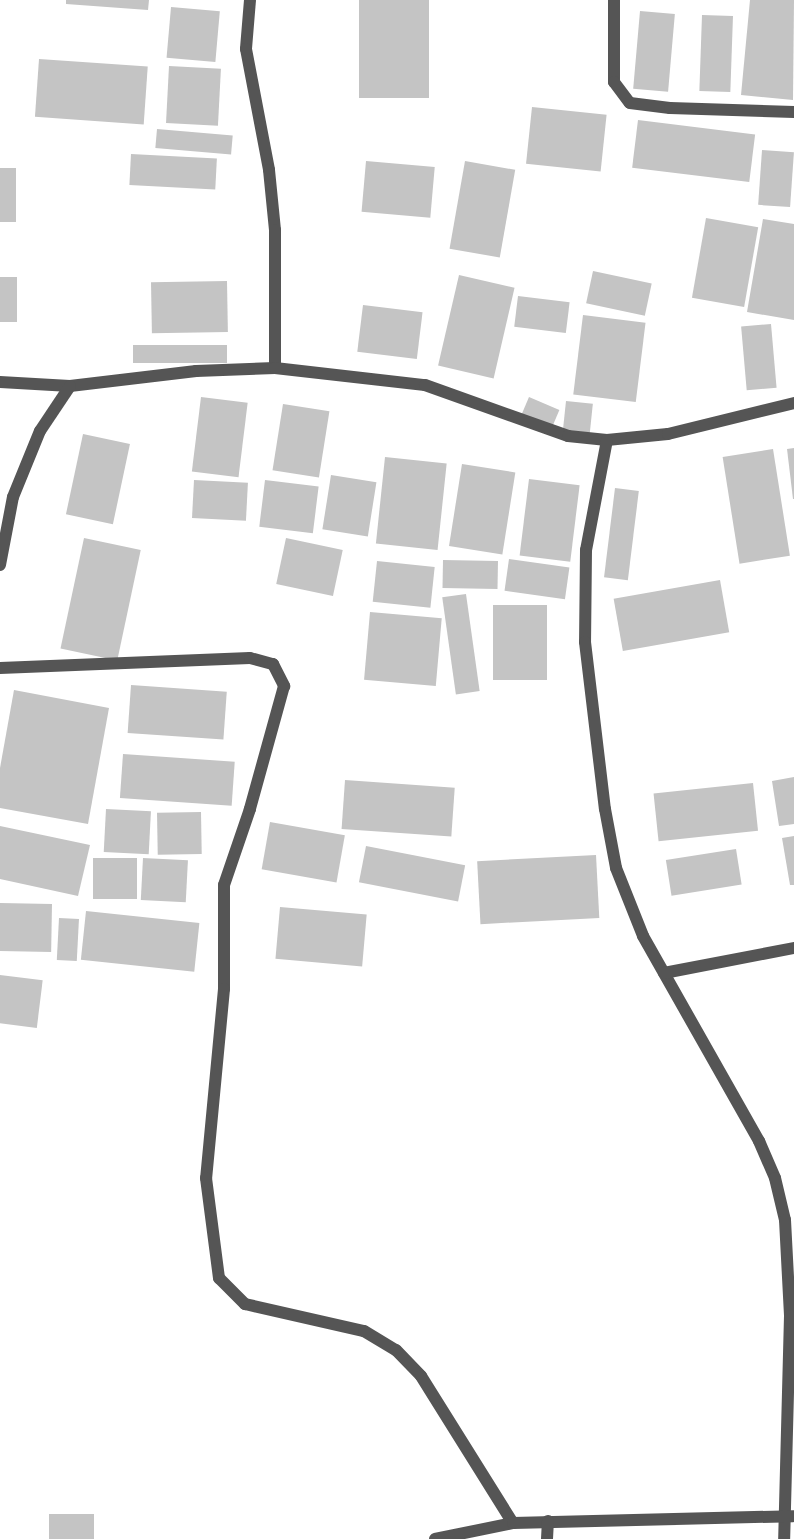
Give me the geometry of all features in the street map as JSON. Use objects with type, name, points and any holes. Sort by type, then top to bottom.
[{"type":"street","points":[[249,0],[246,49],[269,170],[275,230],[275,368]]},
{"type":"street","points":[[614,0],[614,82],[630,103],[670,108],[794,112]]},
{"type":"street","points":[[0,382],[70,386],[196,371],[275,368],[425,384],[568,436],[607,440],[668,434],[794,403]]},
{"type":"street","points":[[0,565],[13,497],[40,431],[70,386]]},
{"type":"street","points":[[607,440],[586,550],[585,642],[593,732],[616,868],[643,936],[759,1141],[775,1178],[785,1220],[790,1316],[790,1516],[784,1539]]},
{"type":"street","points":[[0,668],[218,658],[250,658],[273,664],[284,686],[250,809],[224,885],[224,989],[206,1178],[219,1278],[245,1304],[364,1331],[396,1350],[421,1376],[513,1523]]},
{"type":"street","points":[[664,973],[794,948]]},
{"type":"street","points":[[435,1539],[513,1523],[790,1516]]},
{"type":"street","points":[[547,1539],[548,1521]]},
{"type":"building","points":[[66,0],[149,0],[148,10],[66,4]]},
{"type":"building","points":[[359,0],[429,0],[429,98],[359,98]]},
{"type":"building","points":[[750,0],[794,0],[793,100],[741,95]]},
{"type":"building","points":[[171,7],[220,11],[215,62],[167,58]]},
{"type":"building","points":[[640,11],[675,14],[668,92],[633,89]]},
{"type":"building","points":[[702,15],[733,16],[730,92],[699,91]]},
{"type":"building","points":[[39,59],[148,67],[144,124],[35,117]]},
{"type":"building","points":[[169,66],[221,69],[218,126],[166,123]]},
{"type":"building","points":[[532,107],[607,115],[601,172],[526,164]]},
{"type":"building","points":[[638,120],[755,134],[749,182],[632,168]]},
{"type":"building","points":[[157,129],[233,136],[231,155],[155,148]]},
{"type":"building","points":[[762,150],[794,152],[790,207],[758,205]]},
{"type":"building","points":[[131,154],[217,159],[215,189],[129,185]]},
{"type":"building","points":[[366,161],[435,167],[430,218],[362,212]]},
{"type":"building","points":[[465,161],[515,170],[500,258],[450,249]]},
{"type":"building","points":[[0,168],[16,168],[16,222],[0,222]]},
{"type":"building","points":[[706,218],[758,227],[744,307],[692,298]]},
{"type":"building","points":[[763,219],[794,224],[794,320],[747,312]]},
{"type":"building","points":[[593,271],[652,283],[645,316],[586,303]]},
{"type":"building","points":[[459,275],[515,288],[494,378],[438,366]]},
{"type":"building","points":[[0,277],[17,277],[17,322],[0,322]]},
{"type":"building","points":[[227,281],[228,332],[152,333],[151,282]]},
{"type":"building","points":[[518,296],[570,302],[566,333],[514,327]]},
{"type":"building","points":[[363,305],[423,312],[417,359],[357,352]]},
{"type":"building","points":[[583,315],[646,323],[636,402],[573,394]]},
{"type":"building","points":[[771,324],[777,388],[747,390],[741,327]]},
{"type":"building","points":[[133,345],[227,345],[227,363],[133,363]]},
{"type":"building","points":[[201,397],[248,403],[239,477],[192,471]]},
{"type":"building","points":[[529,397],[559,410],[552,427],[522,414]]},
{"type":"building","points":[[566,401],[593,404],[590,435],[563,432]]},
{"type":"building","points":[[283,404],[329,411],[319,478],[273,470]]},
{"type":"building","points":[[83,434],[130,444],[113,524],[66,514]]},
{"type":"building","points":[[794,448],[794,499],[793,499],[787,449]]},
{"type":"building","points":[[773,449],[790,556],[740,564],[723,457]]},
{"type":"building","points":[[385,457],[447,463],[438,550],[376,544]]},
{"type":"building","points":[[462,464],[515,472],[502,554],[449,546]]},
{"type":"building","points":[[331,475],[376,482],[368,537],[322,529]]},
{"type":"building","points":[[529,479],[580,485],[570,562],[520,555]]},
{"type":"building","points":[[194,480],[248,483],[246,521],[192,518]]},
{"type":"building","points":[[265,480],[319,487],[313,533],[259,527]]},
{"type":"building","points":[[615,488],[639,491],[628,580],[604,577]]},
{"type":"building","points":[[84,538],[141,550],[117,661],[61,649]]},
{"type":"building","points":[[286,538],[343,550],[333,596],[276,584]]},
{"type":"building","points":[[509,559],[569,567],[565,599],[505,591]]},
{"type":"building","points":[[443,560],[498,561],[498,589],[443,588]]},
{"type":"building","points":[[377,561],[435,567],[430,608],[373,602]]},
{"type":"building","points":[[720,580],[729,632],[623,651],[614,599]]},
{"type":"building","points":[[466,594],[480,691],[456,694],[442,597]]},
{"type":"building","points":[[493,605],[547,605],[547,680],[493,680]]},
{"type":"building","points":[[370,612],[442,618],[436,686],[364,680]]},
{"type":"building","points":[[131,685],[227,692],[223,740],[128,733]]},
{"type":"building","points":[[14,690],[109,708],[88,824],[0,808],[0,768]]},
{"type":"building","points":[[123,754],[235,762],[232,806],[120,798]]},
{"type":"building","points":[[794,777],[794,824],[779,826],[772,781]]},
{"type":"building","points":[[345,780],[455,788],[451,837],[342,829]]},
{"type":"building","points":[[753,783],[758,831],[659,841],[654,793]]},
{"type":"building","points":[[106,809],[151,811],[149,854],[104,852]]},
{"type":"building","points":[[201,812],[202,854],[158,855],[157,813]]},
{"type":"building","points":[[270,822],[345,835],[337,882],[262,869]]},
{"type":"building","points":[[0,826],[90,845],[78,896],[0,879]]},
{"type":"building","points":[[794,836],[794,885],[790,885],[782,838]]},
{"type":"building","points":[[366,846],[465,865],[458,902],[359,882]]},
{"type":"building","points":[[736,849],[742,885],[672,896],[666,860]]},
{"type":"building","points":[[596,855],[599,918],[480,924],[477,861]]},
{"type":"building","points":[[93,858],[137,858],[137,899],[93,899]]},
{"type":"building","points":[[143,858],[188,860],[186,902],[141,900]]},
{"type":"building","points":[[0,903],[52,904],[51,952],[0,951]]},
{"type":"building","points":[[280,907],[367,915],[362,966],[275,959]]},
{"type":"building","points":[[86,911],[199,923],[194,972],[81,960]]},
{"type":"building","points":[[59,918],[79,919],[77,961],[57,960]]},
{"type":"building","points":[[0,975],[43,980],[37,1028],[0,1023]]},
{"type":"building","points":[[49,1514],[94,1514],[94,1539],[49,1539]]}]
